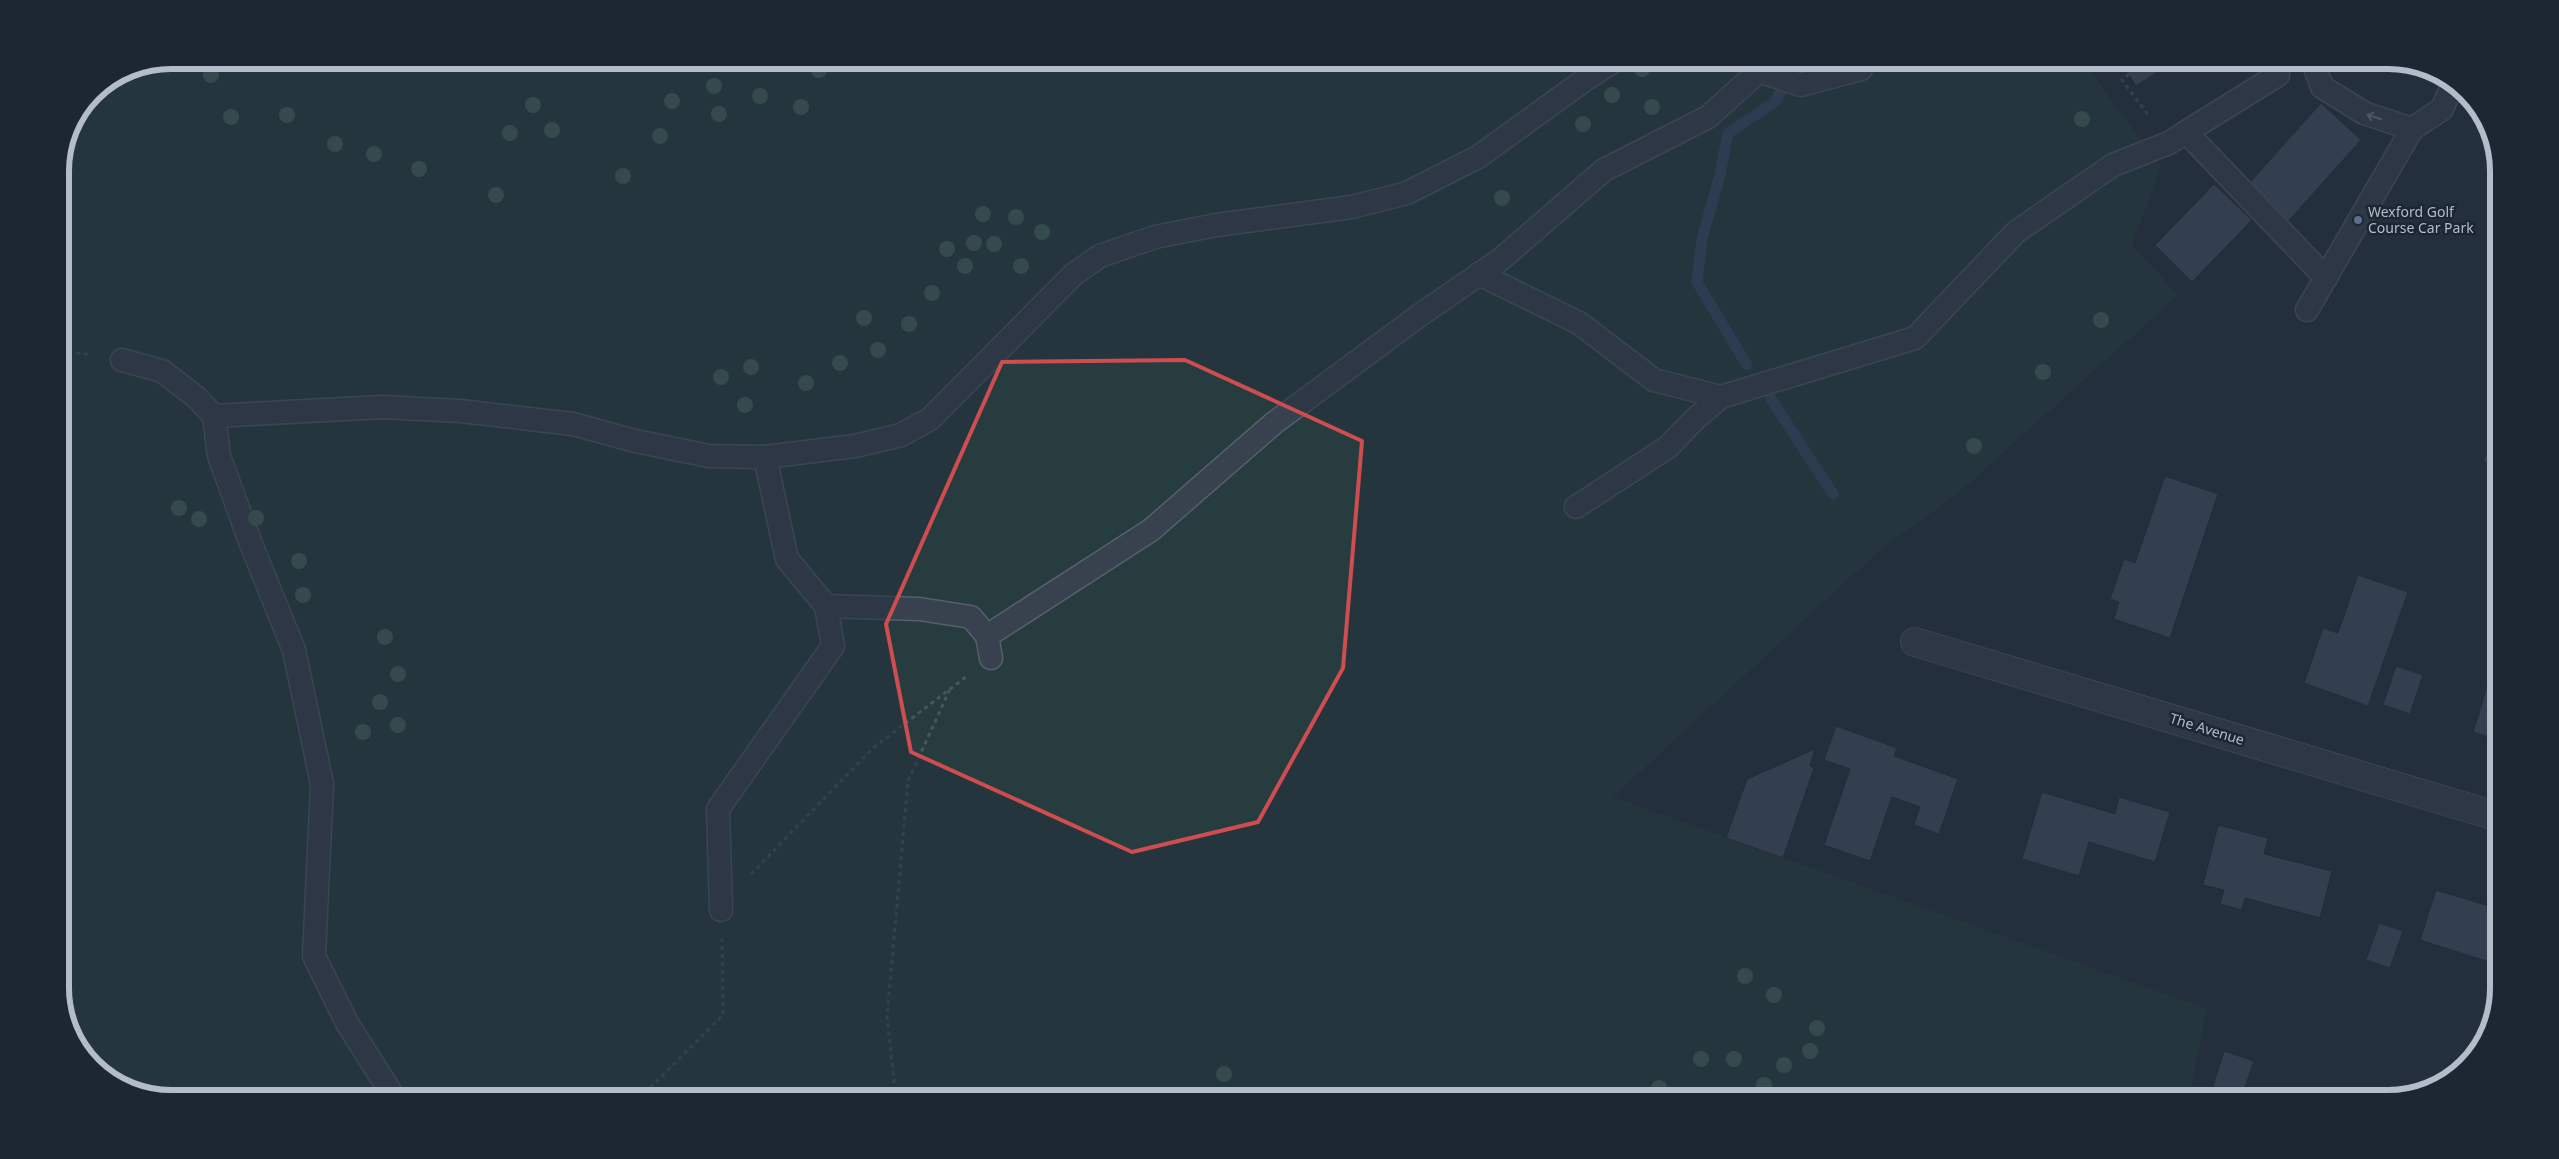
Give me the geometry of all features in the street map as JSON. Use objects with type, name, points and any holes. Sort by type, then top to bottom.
[{"type":"street","name":"The Avenue","points":[[1915,642],[2490,814]]},
{"type":"lane","points":[[214,416],[382,407],[460,411],[573,424],[634,442],[709,456],[765,457],[855,446],[901,435],[930,419],[1074,274],[1100,256],[1155,237],[1216,226],[1352,207],[1407,193],[1478,157],[1602,69]]},
{"type":"lane","points":[[987,636],[1151,530],[1274,423],[1500,260],[1604,170],[1708,117],[1760,72],[1801,85],[1861,69]]},
{"type":"lane","points":[[2315,69],[2322,87],[2364,113],[2412,129]]},
{"type":"lane","points":[[1576,507],[1668,447],[1694,420],[1721,397],[1915,338],[2016,232],[2113,165],[2177,137],[2278,74]]},
{"type":"lane","points":[[2307,310],[2412,129],[2442,109],[2450,90]]},
{"type":"lane","points":[[2177,137],[2326,278]]},
{"type":"lane","points":[[1479,274],[1579,323],[1654,380],[1721,397]]},
{"type":"lane","points":[[122,360],[162,371],[196,397],[214,416],[220,456],[251,544],[294,650],[322,784],[314,956],[347,1023],[389,1090]]},
{"type":"lane","points":[[722,910],[718,809],[833,646],[826,606],[787,559],[765,457]]},
{"type":"lane","points":[[826,606],[919,609],[971,618],[987,636],[991,658]]},
{"type":"path","points":[[2129,74],[2122,80],[2177,137]]},
{"type":"path","points":[[648,1090],[723,1015],[722,910],[764,858],[873,748],[991,658]]},
{"type":"path","points":[[895,1090],[887,1017],[908,781],[951,689]]},
{"type":"highlighted area","points":[[1185,360],[1362,441],[1343,668],[1258,822],[1132,852],[911,752],[886,624],[1002,362]]},
{"type":"green space","points":[[171,69],[2089,69],[2161,167],[2132,245],[2178,295],[1956,495],[1880,550],[1613,797],[2207,1009],[2191,1090],[171,1090],[144,1087],[120,1077],[94,1055],[86,1045],[74,1021],[69,995],[69,164],[72,144],[79,126],[90,109],[114,86],[144,72]]},
{"type":"building","points":[[2125,69],[2162,69],[2136,86]]},
{"type":"building","points":[[2321,103],[2361,140],[2284,226],[2243,190]]},
{"type":"building","points":[[2214,184],[2252,220],[2192,282],[2155,245]]},
{"type":"building","points":[[2490,448],[2490,465],[2483,461]]},
{"type":"building","points":[[2165,476],[2218,494],[2170,638],[2114,619],[2119,602],[2110,599],[2124,559],[2135,563]]},
{"type":"building","points":[[2358,575],[2408,592],[2368,706],[2304,683],[2323,628],[2338,633]]},
{"type":"building","points":[[2396,666],[2423,675],[2410,714],[2383,705]]},
{"type":"building","points":[[2490,677],[2490,737],[2473,732]]},
{"type":"building","points":[[1836,726],[1897,748],[1894,756],[1958,779],[1939,834],[1914,825],[1920,807],[1892,797],[1870,861],[1824,845],[1850,769],[1824,760]]},
{"type":"building","points":[[1815,749],[1810,766],[1814,768],[1783,858],[1726,838],[1747,779]]},
{"type":"building","points":[[2042,792],[2115,814],[2119,797],[2170,812],[2155,862],[2089,842],[2079,876],[2022,859]]},
{"type":"building","points":[[2218,825],[2268,838],[2264,854],[2332,871],[2320,918],[2245,898],[2242,910],[2220,904],[2224,890],[2203,885]]},
{"type":"building","points":[[2436,890],[2490,906],[2490,962],[2420,940]]},
{"type":"building","points":[[2379,923],[2403,931],[2390,968],[2366,960]]},
{"type":"building","points":[[2224,1051],[2254,1061],[2244,1090],[2212,1090]]},
{"type":"waterway","points":[[1747,365],[1697,282],[1702,239],[1720,175],[1728,133],[1775,102],[1781,91],[1786,69]]},
{"type":"waterway","points":[[1771,399],[1833,494]]},
{"type":"place","name":"Wexford Golf Course Car Park","points":[[2358,220]]}]
